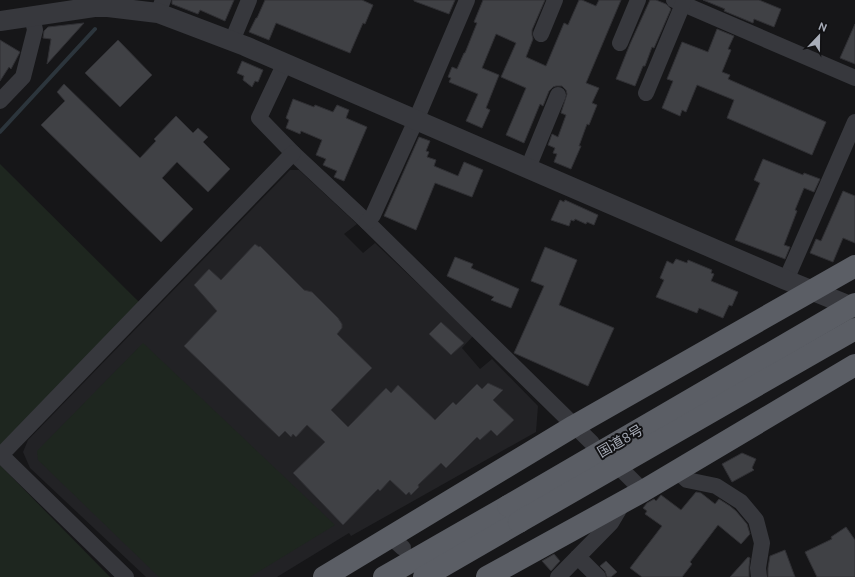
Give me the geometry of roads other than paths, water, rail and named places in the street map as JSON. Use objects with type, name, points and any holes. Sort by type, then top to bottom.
[{"type":"highway","points":[[324,577],[397,542],[574,426],[855,266]]},
{"type":"highway","name":"国道8号","points":[[424,577],[513,514],[855,304]]},
{"type":"highway","name":"国道8号","points":[[384,577],[513,514],[855,329]]},
{"type":"highway","points":[[487,577],[624,501],[855,365]]},
{"type":"street","points":[[232,41],[249,0]]},
{"type":"street","points":[[367,222],[373,215],[416,120],[467,0]]},
{"type":"street","points":[[541,34],[555,0]]},
{"type":"street","points":[[620,43],[638,0]]},
{"type":"street","points":[[646,93],[678,2],[855,78]]},
{"type":"street","points":[[0,21],[108,4],[161,7],[232,41],[786,280],[855,308]]},
{"type":"street","points":[[0,101],[23,77],[35,30],[32,16]]},
{"type":"street","points":[[285,63],[259,118],[293,153],[367,222],[592,443]]},
{"type":"street","points":[[528,168],[558,95]]},
{"type":"street","points":[[786,280],[855,122]]},
{"type":"street","points":[[126,577],[1,455],[293,153]]},
{"type":"street","points":[[676,470],[687,480],[716,486],[741,502],[756,520],[762,543],[758,568],[759,577]]},
{"type":"street","points":[[624,472],[643,490]]},
{"type":"street","points":[[558,577],[611,523],[624,501]]},
{"type":"street","points":[[578,557],[598,577]]},
{"type":"waterway","points":[[0,132],[95,29]]}]
